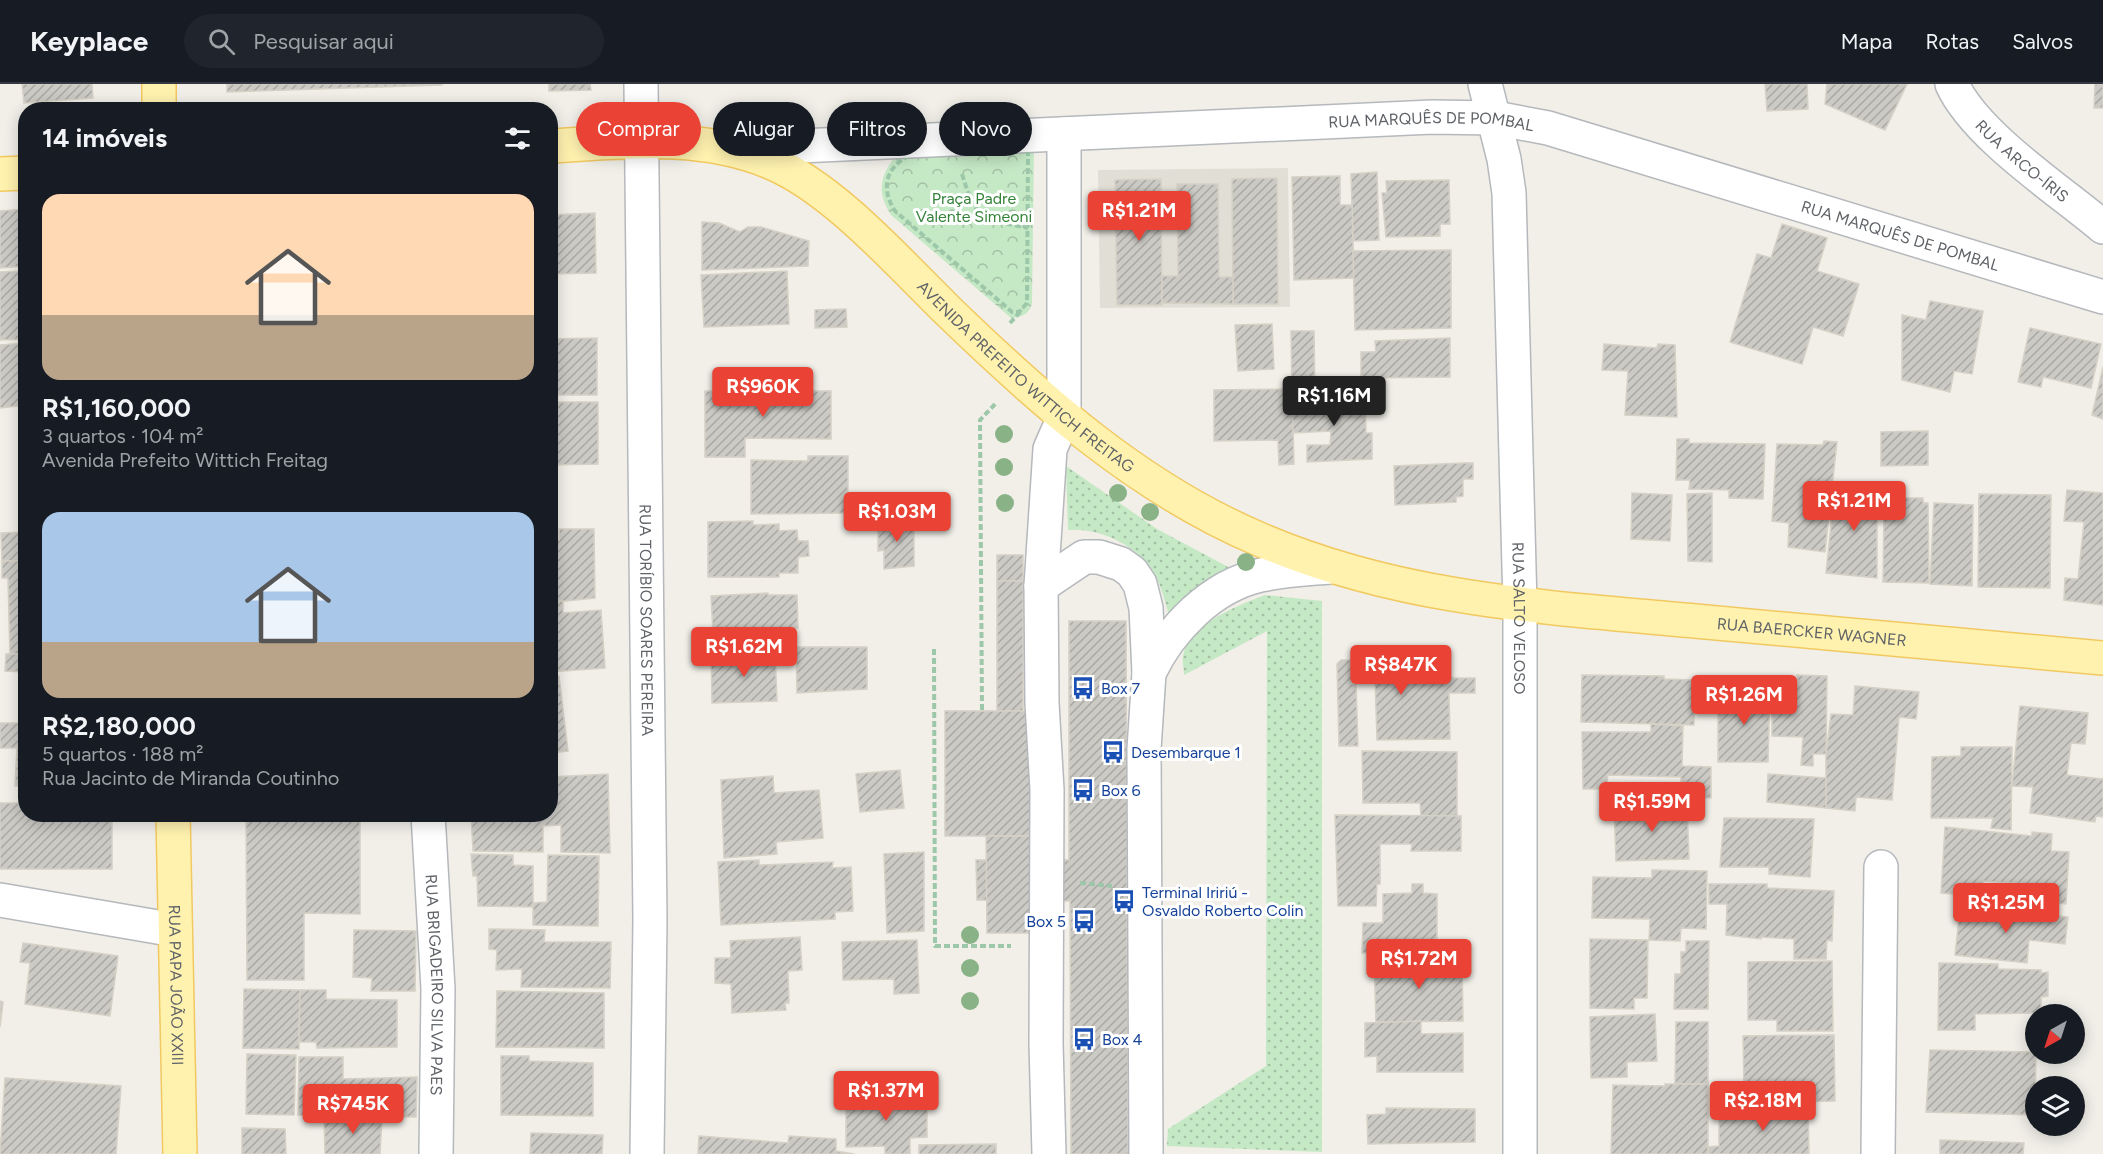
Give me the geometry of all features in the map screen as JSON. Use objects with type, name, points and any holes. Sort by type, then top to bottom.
[{"type":"main road","points":[[159,84],[159,102]]},
{"type":"main road","name":"AVENIDA PREFEITO WITTICH FREITAG","points":[[558,146],[576,145]]},
{"type":"main road","name":"AVENIDA PREFEITO WITTICH FREITAG","points":[[752,156],[773,163],[815,188],[1064,417],[1093,441],[1196,508],[1258,539],[1330,567],[1388,584],[1520,605]]},
{"type":"main road","points":[[0,174],[18,173]]},
{"type":"main road","name":"RUA BAERCKER WAGNER","points":[[1520,605],[2103,658]]},
{"type":"main road","name":"RUA PAPA JOÃO XXIII","points":[[173,822],[180,1154]]},
{"type":"street","name":"RUA TORÍBIO SOARES PEREIRA","points":[[641,84],[641,102]]},
{"type":"street","name":"RUA SALTO VELOSO","points":[[1485,84],[1495,118],[1509,193],[1520,605],[1520,1154]]},
{"type":"street","name":"RUA ARCO-ÍRIS","points":[[1952,84],[1975,118],[2103,227]]},
{"type":"street","name":"RUA MARQUÊS DE POMBAL","points":[[815,145],[1432,117],[1495,118],[1548,128],[2103,297]]},
{"type":"street","points":[[1049,1154],[1047,880],[1041,586],[1050,449],[1064,417],[1064,134]]},
{"type":"street","name":"RUA TORÍBIO SOARES PEREIRA","points":[[642,156],[650,920],[647,1154]]},
{"type":"street","points":[[1041,586],[1084,557],[1099,557],[1121,564],[1132,572],[1140,584],[1146,608],[1149,673],[1144,748],[1146,1154]]},
{"type":"street","points":[[1149,673],[1162,646],[1179,627],[1199,608],[1223,591],[1258,576],[1330,567]]},
{"type":"street","name":"RUA BRIGADEIRO SILVA PAES","points":[[428,822],[438,989],[436,1154]]},
{"type":"street","points":[[1878,1154],[1881,867]]},
{"type":"street","points":[[0,900],[175,930]]},
{"type":"path","points":[[939,154],[910,155],[898,161],[887,179],[888,200],[895,211],[1012,312],[1019,312],[1027,303],[1028,156]]},
{"type":"path","points":[[957,156],[972,205],[991,220],[1028,228]]},
{"type":"path","points":[[982,710],[980,420],[997,401]]},
{"type":"path","points":[[934,649],[935,946],[1016,946]]},
{"type":"path","points":[[1047,880],[1144,889]]},
{"type":"shaded area","points":[[1288,168],[1290,307],[1100,308],[1098,170]]},
{"type":"green space","name":"Praça Padre Valente Simeoni","points":[[1032,145],[1034,145],[1032,304],[1024,315],[1011,318],[891,215],[883,199],[882,185],[886,171],[895,157],[939,153],[939,156],[1032,156]]},
{"type":"green space","points":[[1066,466],[1157,529],[1230,568],[1190,593],[1169,616],[1156,576],[1137,553],[1116,540],[1092,531],[1068,530]]},
{"type":"green space","points":[[1265,595],[1322,601],[1322,1152],[1167,1146],[1168,1129],[1266,1066],[1267,631],[1184,675],[1183,661],[1187,645],[1204,625],[1229,610]]},
{"type":"building","points":[[22,84],[92,84],[93,98],[24,102]]},
{"type":"building","points":[[227,84],[442,84],[442,85],[227,92]]},
{"type":"building","points":[[549,84],[590,84],[591,90],[549,91]]},
{"type":"building","points":[[1765,84],[1807,84],[1808,109],[1767,111]]},
{"type":"building","points":[[1827,84],[1907,84],[1885,130],[1825,104]]},
{"type":"building","points":[[2095,84],[2103,84],[2103,108],[2094,108]]},
{"type":"building","points":[[1377,172],[1379,240],[1353,241],[1351,174]]},
{"type":"building","points":[[1340,176],[1340,205],[1352,205],[1354,278],[1294,280],[1292,177]]},
{"type":"building","points":[[1277,178],[1278,304],[1233,304],[1232,179]]},
{"type":"building","points":[[1161,179],[1162,305],[1117,305],[1115,180]]},
{"type":"building","points":[[1449,180],[1450,224],[1440,224],[1440,236],[1386,237],[1382,193],[1387,193],[1386,181]]},
{"type":"building","points":[[1177,184],[1218,184],[1219,277],[1233,277],[1233,304],[1162,303],[1162,276],[1178,276]]},
{"type":"building","points":[[18,210],[18,267],[0,268],[0,211]]},
{"type":"building","points":[[595,213],[596,273],[558,274],[558,215]]},
{"type":"building","points":[[702,222],[719,223],[740,232],[748,227],[761,227],[809,241],[808,266],[702,270]]},
{"type":"building","points":[[1782,224],[1827,238],[1817,271],[1859,284],[1843,336],[1813,327],[1802,364],[1730,342],[1757,254],[1771,258]]},
{"type":"building","points":[[1451,250],[1451,328],[1355,330],[1353,251]]},
{"type":"building","points":[[18,271],[18,339],[0,340],[0,272]]},
{"type":"building","points":[[787,271],[789,324],[704,327],[701,275]]},
{"type":"building","points":[[1930,301],[1983,311],[1972,374],[1954,371],[1950,392],[1902,380],[1902,315],[1926,320]]},
{"type":"building","points":[[846,309],[847,327],[815,328],[815,310]]},
{"type":"building","points":[[1272,324],[1274,369],[1238,371],[1235,325]]},
{"type":"building","points":[[2030,328],[2101,344],[2091,388],[2043,377],[2041,387],[2018,382]]},
{"type":"building","points":[[1291,331],[1314,331],[1315,396],[1292,397]]},
{"type":"building","points":[[597,338],[597,395],[558,395],[558,339]]},
{"type":"building","points":[[1450,338],[1450,377],[1361,378],[1361,352],[1376,352],[1375,341]]},
{"type":"building","points":[[18,344],[18,406],[0,408],[0,345]]},
{"type":"building","points":[[1604,344],[1657,348],[1658,344],[1675,345],[1677,417],[1625,415],[1628,371],[1602,370]]},
{"type":"building","points":[[2103,367],[2103,419],[2092,415]]},
{"type":"building","points":[[1292,389],[1294,464],[1279,465],[1278,440],[1214,441],[1214,390]]},
{"type":"building","points":[[705,391],[831,391],[831,439],[745,438],[745,457],[705,457]]},
{"type":"building","points":[[1365,396],[1366,433],[1372,433],[1372,459],[1307,462],[1307,445],[1330,445],[1331,431],[1293,433],[1292,397]]},
{"type":"building","points":[[558,402],[598,402],[598,464],[558,465]]},
{"type":"building","points":[[1928,431],[1928,465],[1881,466],[1881,432]]},
{"type":"building","points":[[1677,439],[1689,439],[1689,443],[1765,444],[1763,499],[1729,498],[1729,490],[1689,489],[1690,480],[1676,480]]},
{"type":"building","points":[[1824,441],[1837,442],[1825,552],[1788,547],[1789,523],[1772,521],[1777,444],[1823,445]]},
{"type":"building","points":[[808,456],[848,456],[848,513],[751,514],[751,460],[808,461]]},
{"type":"building","points":[[1473,463],[1473,479],[1463,479],[1463,496],[1456,497],[1456,502],[1395,505],[1394,466]]},
{"type":"building","points":[[1835,486],[1881,489],[1881,517],[1877,517],[1877,578],[1826,573]]},
{"type":"building","points":[[2067,490],[2103,493],[2103,605],[2064,600],[2065,578],[2078,579],[2084,522],[2064,521]]},
{"type":"building","points":[[1632,493],[1672,495],[1670,541],[1631,539]]},
{"type":"building","points":[[1712,493],[1712,562],[1688,561],[1687,494]]},
{"type":"building","points":[[1979,494],[2051,495],[2050,588],[1978,587]]},
{"type":"building","points":[[1901,498],[1923,498],[1923,503],[1928,503],[1929,583],[1883,582],[1884,511],[1901,511]]},
{"type":"building","points":[[1934,503],[1973,505],[1972,586],[1930,584]]},
{"type":"building","points":[[914,519],[914,566],[884,569],[884,550],[878,551],[878,520]]},
{"type":"building","points":[[753,521],[753,525],[779,524],[779,531],[797,530],[798,541],[808,541],[809,556],[798,557],[798,573],[779,573],[779,577],[708,577],[708,522]]},
{"type":"building","points":[[559,529],[594,529],[595,598],[558,602]]},
{"type":"building","points":[[18,532],[18,561],[2,561],[1,533]]},
{"type":"building","points":[[997,555],[1023,555],[1023,581],[997,581]]},
{"type":"building","points":[[2,561],[18,561],[18,654],[10,654],[8,578],[2,578]]},
{"type":"building","points":[[997,581],[1023,581],[1023,711],[997,711]]},
{"type":"building","points":[[768,593],[768,595],[797,595],[798,628],[713,634],[711,596]]},
{"type":"building","points":[[558,601],[563,601],[563,613],[601,610],[605,668],[558,671]]},
{"type":"building","points":[[1069,621],[1126,621],[1128,1154],[1071,1154],[1070,901],[977,900],[976,860],[1069,860]]},
{"type":"building","points":[[796,647],[867,647],[867,689],[797,693]]},
{"type":"building","points":[[1383,649],[1443,650],[1445,678],[1475,678],[1475,693],[1449,693],[1450,739],[1377,740],[1375,678],[1352,678],[1352,684],[1356,684],[1358,746],[1339,746],[1337,664],[1341,660],[1383,660]]},
{"type":"building","points":[[775,652],[777,701],[712,703],[711,654]]},
{"type":"building","points":[[6,654],[18,654],[18,672],[5,671]]},
{"type":"building","points":[[1582,675],[1664,676],[1664,679],[1695,680],[1694,725],[1581,722]]},
{"type":"building","points":[[1797,675],[1827,676],[1826,754],[1813,754],[1813,766],[1801,765],[1803,737],[1772,736],[1772,685],[1798,685]]},
{"type":"building","points":[[558,676],[568,751],[558,752]]},
{"type":"building","points":[[1855,686],[1919,692],[1916,719],[1899,717],[1892,800],[1856,797],[1855,811],[1826,808],[1826,754],[1831,714],[1853,715]]},
{"type":"building","points":[[1770,689],[1768,762],[1718,762],[1718,690]]},
{"type":"building","points":[[2020,706],[2088,713],[2085,744],[2071,743],[2067,775],[2103,779],[2103,817],[2096,816],[2095,822],[2030,813],[2033,787],[2012,786]]},
{"type":"building","points":[[945,711],[1033,711],[1033,836],[945,836]]},
{"type":"building","points":[[0,723],[18,723],[18,786],[15,786],[17,748],[0,748]]},
{"type":"building","points":[[1651,724],[1683,726],[1682,766],[1711,767],[1711,798],[1681,797],[1681,777],[1608,775],[1606,789],[1583,789],[1582,732],[1651,732]]},
{"type":"building","points":[[1961,747],[2012,747],[2011,830],[1991,828],[1993,818],[1931,818],[1932,757],[1961,756]]},
{"type":"building","points":[[1362,751],[1457,752],[1457,816],[1421,816],[1420,803],[1363,803]]},
{"type":"building","points":[[900,770],[904,808],[860,812],[856,774]]},
{"type":"building","points":[[608,774],[610,853],[561,852],[561,825],[543,826],[543,852],[473,851],[471,822],[558,822],[558,777]]},
{"type":"building","points":[[1768,774],[1826,778],[1826,808],[1767,802]]},
{"type":"building","points":[[773,776],[774,793],[819,790],[823,838],[776,842],[777,854],[724,858],[721,780]]},
{"type":"building","points":[[0,803],[18,803],[18,822],[112,822],[112,869],[0,869]]},
{"type":"building","points":[[1687,805],[1689,859],[1616,861],[1614,807]]},
{"type":"building","points":[[1335,815],[1461,816],[1461,851],[1411,851],[1412,844],[1380,844],[1380,884],[1377,884],[1376,906],[1338,906]]},
{"type":"building","points":[[1724,818],[1814,819],[1810,877],[1769,874],[1769,867],[1720,867]]},
{"type":"building","points":[[246,822],[360,822],[360,914],[304,913],[304,980],[247,980]]},
{"type":"building","points":[[1945,827],[2032,836],[2032,832],[2052,834],[2051,851],[2069,852],[2066,904],[2026,900],[2027,884],[1983,881],[1982,896],[1941,893]]},
{"type":"building","points":[[986,836],[1033,836],[1033,933],[987,933]]},
{"type":"building","points":[[924,852],[924,931],[887,933],[884,854]]},
{"type":"building","points":[[471,854],[513,855],[513,865],[533,866],[533,907],[478,906],[477,876],[473,876]]},
{"type":"building","points":[[548,855],[599,856],[598,926],[533,925],[533,903],[547,902]]},
{"type":"building","points":[[759,860],[759,865],[833,862],[832,868],[851,867],[853,911],[835,912],[835,919],[721,925],[718,862]]},
{"type":"building","points":[[1652,870],[1707,871],[1706,929],[1681,928],[1680,941],[1649,940],[1650,919],[1592,918],[1593,877],[1652,878]]},
{"type":"building","points":[[1412,884],[1423,884],[1423,893],[1437,894],[1437,951],[1362,953],[1363,923],[1383,923],[1383,894],[1412,893]]},
{"type":"building","points":[[1709,884],[1767,884],[1767,888],[1834,891],[1832,941],[1827,940],[1826,959],[1794,959],[1794,939],[1761,937],[1761,939],[1726,935],[1727,904],[1709,904]]},
{"type":"building","points":[[1998,892],[2014,894],[2012,908],[1996,906]]},
{"type":"building","points":[[1960,908],[2068,917],[2065,944],[2029,940],[2027,963],[1955,955]]},
{"type":"building","points":[[489,929],[545,930],[544,942],[611,942],[610,988],[521,987],[522,969],[496,970],[497,950],[489,949]]},
{"type":"building","points":[[354,930],[416,931],[415,991],[371,991],[372,978],[353,977]]},
{"type":"building","points":[[800,937],[802,970],[788,971],[789,1003],[785,1003],[786,1010],[732,1013],[731,984],[715,983],[715,958],[731,958],[730,941]]},
{"type":"building","points":[[1590,939],[1648,940],[1647,998],[1634,998],[1634,1009],[1590,1008]]},
{"type":"building","points":[[917,940],[919,993],[894,994],[894,979],[843,980],[842,942]]},
{"type":"building","points":[[1686,941],[1709,941],[1708,1009],[1674,1009],[1675,974],[1681,974],[1681,952],[1686,952]]},
{"type":"building","points":[[23,943],[118,956],[110,1016],[25,1004],[30,963],[20,962]]},
{"type":"building","points":[[1462,959],[1463,1021],[1376,1022],[1374,960]]},
{"type":"building","points":[[1832,961],[1833,1031],[1777,1031],[1777,1020],[1748,1020],[1748,962]]},
{"type":"building","points":[[1939,963],[1998,964],[1998,969],[2048,972],[2048,996],[2041,997],[2041,1004],[2025,1004],[2025,1013],[1975,1014],[1975,1030],[1938,1030]]},
{"type":"building","points":[[244,989],[300,990],[299,1049],[243,1048]]},
{"type":"building","points":[[300,990],[326,990],[326,999],[397,1000],[397,1047],[317,1048],[316,1042],[299,1042]]},
{"type":"building","points":[[497,991],[604,993],[604,1048],[496,1047]]},
{"type":"building","points":[[0,1001],[3,1002],[0,1027]]},
{"type":"building","points":[[1655,1014],[1657,1061],[1627,1062],[1627,1077],[1591,1078],[1590,1017]]},
{"type":"building","points":[[1421,1021],[1421,1034],[1463,1033],[1463,1072],[1377,1072],[1377,1056],[1365,1057],[1365,1023]]},
{"type":"building","points":[[1676,1022],[1708,1022],[1708,1084],[1675,1084]]},
{"type":"building","points":[[1834,1035],[1835,1101],[1776,1102],[1775,1086],[1744,1088],[1743,1036]]},
{"type":"building","points":[[1930,1050],[2025,1052],[2025,1064],[2036,1064],[2036,1076],[2025,1076],[2025,1115],[1926,1112]]},
{"type":"building","points":[[247,1054],[296,1055],[294,1115],[246,1114]]},
{"type":"building","points":[[501,1056],[529,1056],[529,1061],[593,1063],[593,1116],[501,1115]]},
{"type":"building","points":[[299,1057],[343,1057],[343,1079],[417,1077],[416,1117],[298,1115]]},
{"type":"building","points":[[5,1078],[121,1086],[116,1154],[0,1154]]},
{"type":"building","points":[[1665,1084],[1708,1084],[1708,1154],[1611,1154],[1613,1085],[1665,1086]]},
{"type":"building","points":[[927,1094],[927,1137],[910,1138],[910,1154],[885,1154],[885,1146],[846,1147],[846,1099]]},
{"type":"building","points":[[1386,1108],[1475,1109],[1475,1142],[1368,1144],[1367,1115],[1386,1114]]},
{"type":"building","points":[[1808,1108],[1809,1154],[1708,1154],[1708,1147],[1719,1146],[1719,1110]]},
{"type":"building","points":[[324,1115],[382,1117],[380,1154],[325,1154]]},
{"type":"building","points":[[242,1128],[285,1129],[286,1154],[242,1154]]},
{"type":"building","points":[[531,1133],[603,1135],[602,1154],[530,1154]]},
{"type":"building","points":[[699,1136],[788,1143],[789,1136],[836,1139],[836,1151],[854,1154],[698,1154]]},
{"type":"building","points":[[1940,1140],[2024,1143],[2023,1154],[1940,1154]]},
{"type":"building","points":[[996,1144],[996,1154],[919,1154],[919,1145]]},
{"type":"place","name":"Box 7","points":[[1083,688]]},
{"type":"place","name":"Desembarque 1","points":[[1113,752]]},
{"type":"place","name":"Box 6","points":[[1083,790]]},
{"type":"place","name":"Terminal Iririú - Osvaldo Roberto Colin","points":[[1124,901]]},
{"type":"place","name":"Box 5","points":[[1084,921]]},
{"type":"place","name":"Box 4","points":[[1084,1039]]}]
